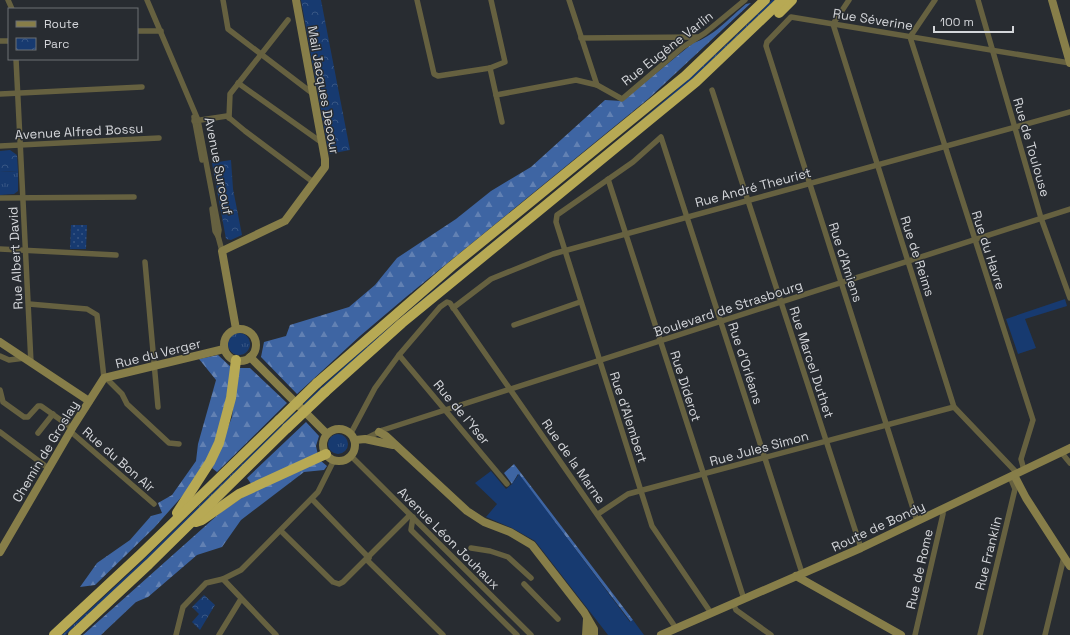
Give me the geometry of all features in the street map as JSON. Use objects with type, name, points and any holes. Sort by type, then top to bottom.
[{"type":"highway","points":[[54,635],[173,523],[317,383],[435,280],[685,76],[764,0]]},
{"type":"highway","points":[[73,635],[190,524],[325,392],[408,318],[696,82],[782,0]]},
{"type":"highway","points":[[760,22],[773,18],[792,0]]},
{"type":"highway","points":[[173,523],[180,507],[191,494],[210,462],[219,443],[230,405],[236,360]]},
{"type":"highway","points":[[190,524],[202,520],[239,494],[270,478],[330,457]]},
{"type":"street","name":"Avenue Surcouf","points":[[147,0],[191,101],[196,121],[215,231],[222,251],[236,330]]},
{"type":"street","points":[[223,0],[228,30],[312,93]]},
{"type":"street","name":"Mail Jacques Decour","points":[[222,251],[285,221],[325,167],[296,0]]},
{"type":"street","points":[[417,0],[434,74],[436,76],[490,68],[505,62],[491,0]]},
{"type":"street","points":[[569,0],[581,38],[600,86]]},
{"type":"street","name":"Rue Eugène Varlin","points":[[600,86],[622,99],[683,47],[699,37],[745,0]]},
{"type":"street","points":[[833,24],[849,0]]},
{"type":"street","points":[[910,37],[934,0]]},
{"type":"street","name":"Rue de Toulouse","points":[[978,0],[1041,218],[1070,298]]},
{"type":"street","points":[[1052,0],[1070,63]]},
{"type":"street","name":"Rue Séverine","points":[[791,17],[1070,63]]},
{"type":"street","name":"Rue d'Amiens","points":[[791,17],[770,37],[766,46],[918,521]]},
{"type":"street","points":[[230,118],[228,98],[260,54],[264,52],[288,20]]},
{"type":"street","name":"Rue de Reims","points":[[833,24],[954,407],[1017,473]]},
{"type":"street","points":[[138,31],[161,31]]},
{"type":"street","points":[[581,38],[672,39],[699,37]]},
{"type":"street","name":"Rue du Havre","points":[[910,37],[1033,420],[1017,473]]},
{"type":"street","points":[[672,39],[683,47]]},
{"type":"street","name":"Rue Albert David","points":[[16,60],[30,304],[28,361]]},
{"type":"street","points":[[490,68],[502,122]]},
{"type":"street","points":[[496,95],[576,80],[600,86]]},
{"type":"street","points":[[238,83],[321,142]]},
{"type":"street","points":[[0,94],[142,87]]},
{"type":"street","name":"Rue Marcel Duthet","points":[[712,90],[861,548]]},
{"type":"street","name":"Rue André Theuriet","points":[[453,308],[491,280],[541,258],[565,250],[1070,112]]},
{"type":"street","points":[[196,121],[227,116],[313,182]]},
{"type":"street","name":"Rue d'Orléans","points":[[608,179],[633,162],[661,136],[765,457],[799,574]]},
{"type":"street","name":"Avenue Alfred Bossu","points":[[0,146],[159,138]]},
{"type":"street","name":"Rue d'Alembert","points":[[608,179],[557,215],[556,222],[580,302],[655,531],[711,613]]},
{"type":"street","name":"Rue Diderot","points":[[608,179],[624,233],[744,599]]},
{"type":"street","points":[[0,198],[134,197]]},
{"type":"street","name":"Boulevard de Strasbourg","points":[[365,439],[382,434],[392,427],[1070,209]]},
{"type":"street","points":[[0,249],[116,255]]},
{"type":"street","points":[[145,262],[158,407]]},
{"type":"street","points":[[330,457],[342,461],[351,456],[355,449],[353,436],[375,388],[399,355],[440,307],[447,302],[453,308]]},
{"type":"street","points":[[514,325],[580,302]]},
{"type":"street","points":[[30,304],[87,309],[97,315],[103,380],[122,394],[127,404],[169,443],[179,444]]},
{"type":"street","name":"Rue de la Marne","points":[[453,308],[676,628]]},
{"type":"street","points":[[243,329],[250,332],[254,339],[256,348],[250,357],[243,360],[230,358],[224,349],[224,342],[227,335],[236,330],[243,329]]},
{"type":"street","points":[[0,342],[89,401]]},
{"type":"street","name":"Rue du Verger","points":[[103,380],[224,349]]},
{"type":"street","name":"Rue de l'Yser","points":[[399,355],[507,484]]},
{"type":"street","points":[[0,356],[9,360],[28,361]]},
{"type":"street","points":[[250,357],[327,434]]},
{"type":"street","name":"Chemin de Groslay","points":[[1,547],[71,430],[103,380]]},
{"type":"street","name":"Rue du Bon Air","points":[[0,390],[3,402],[24,417],[28,417],[38,406],[41,406],[53,414],[154,504]]},
{"type":"street","name":"Rue Jules Simon","points":[[598,514],[628,494],[641,490],[704,475],[765,457],[888,426],[954,407]]},
{"type":"street","points":[[38,433],[53,414]]},
{"type":"street","points":[[176,635],[183,607],[206,583],[223,579],[241,570],[322,488],[330,457],[323,444],[327,434],[336,429],[346,430],[353,436],[395,445]]},
{"type":"street","points":[[0,432],[48,468]]},
{"type":"street","points":[[382,434],[467,511],[484,522],[510,532],[532,545],[573,597],[594,629],[594,635]]},
{"type":"street","name":"Route de Bondy","points":[[661,635],[861,548],[1070,448]]},
{"type":"street","points":[[1061,452],[1070,463]]},
{"type":"street","name":"Avenue Léon Jouhaux","points":[[351,456],[531,635]]},
{"type":"street","points":[[1017,473],[1026,498],[1070,566]]},
{"type":"street","name":"Rue Franklin","points":[[980,635],[1015,489],[1017,473]]},
{"type":"street","points":[[312,499],[368,559],[443,635]]},
{"type":"street","name":"Rue de Rome","points":[[915,635],[943,509]]},
{"type":"street","points":[[281,531],[334,582],[339,584],[368,559],[412,516]]},
{"type":"street","points":[[412,516],[412,530],[518,635]]},
{"type":"street","points":[[471,548],[490,551],[508,557],[531,578]]},
{"type":"street","points":[[1045,635],[1064,557]]},
{"type":"street","points":[[799,574],[901,635]]},
{"type":"street","points":[[223,579],[276,635]]},
{"type":"street","points":[[524,584],[558,619]]},
{"type":"street","points":[[219,635],[241,599]]},
{"type":"street","points":[[733,603],[736,610],[771,635]]},
{"type":"street","points":[[586,635],[587,618]]},
{"type":"green space","points":[[301,0],[321,0],[350,150],[329,154]]},
{"type":"green space","points":[[772,0],[775,0],[684,87],[304,406],[303,404],[361,352],[659,105],[716,54]]},
{"type":"green space","points":[[751,3],[648,99],[406,297],[360,336],[297,394],[261,357],[264,342],[286,336],[290,325],[349,307],[375,285],[397,258],[456,219],[491,191],[531,167],[605,100],[622,101],[693,43],[714,32],[746,4]]},
{"type":"green space","points":[[10,150],[17,155],[18,171],[0,172],[0,151]]},
{"type":"green space","points":[[231,160],[233,189],[242,235],[231,240],[226,239],[212,163]]},
{"type":"green space","points":[[18,171],[18,191],[14,194],[0,195],[0,172]]},
{"type":"green space","points":[[71,225],[87,225],[86,249],[70,249]]},
{"type":"green space","points":[[1065,299],[1067,306],[1025,319],[1036,348],[1018,354],[1006,319]]},
{"type":"green space","points":[[239,333],[247,336],[250,344],[247,352],[239,355],[231,352],[228,344],[231,336]]},
{"type":"green space","points":[[218,355],[232,368],[221,427],[207,460],[185,493],[154,528],[95,585],[80,587],[97,563],[130,540],[151,516],[162,513],[158,503],[172,495],[196,461],[198,444],[216,380],[199,359]]},
{"type":"green space","points":[[238,368],[250,368],[287,403],[217,472],[212,468],[232,417]]},
{"type":"green space","points":[[295,412],[297,413],[154,553],[65,635],[62,635],[136,567]]},
{"type":"green space","points":[[306,422],[319,436],[316,446],[318,455],[252,485],[247,478]]},
{"type":"green space","points":[[338,434],[345,437],[348,444],[345,451],[338,454],[331,451],[328,444],[331,437]]},
{"type":"green space","points":[[321,461],[327,466],[324,470],[304,472],[241,520],[222,547],[197,555],[148,597],[136,602],[101,635],[83,635],[221,512],[249,493]]},
{"type":"green space","points":[[514,464],[633,620],[631,622],[518,474],[512,484],[504,473]]},
{"type":"green space","points":[[491,471],[506,489],[512,484],[519,474],[630,622],[633,620],[644,635],[608,635],[535,541],[512,528],[486,517],[497,504],[475,483]]},
{"type":"green space","points":[[204,595],[215,605],[200,630],[192,622],[199,614],[192,607]]}]
